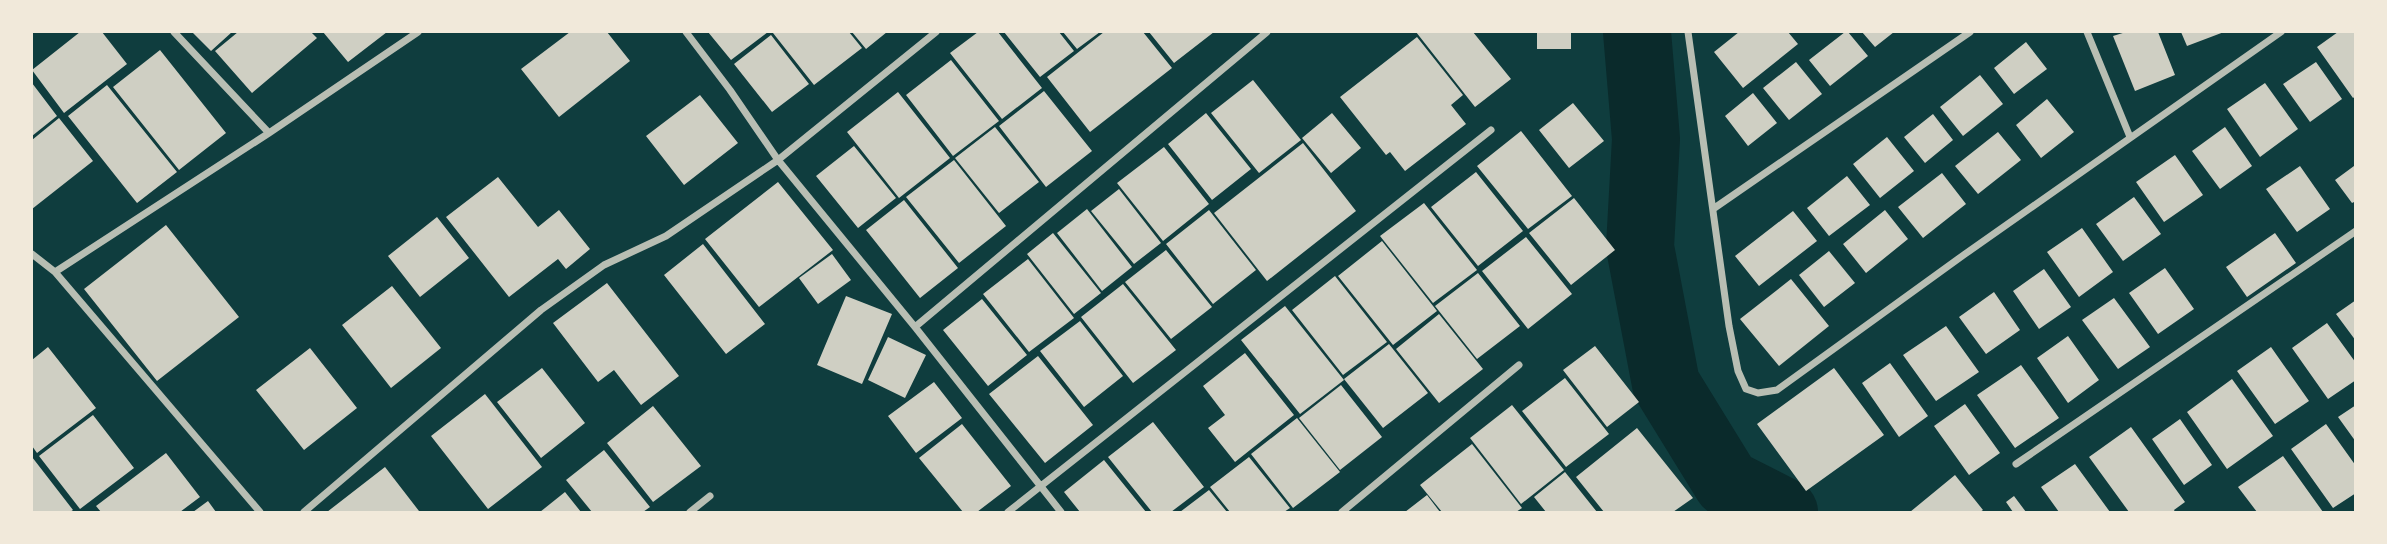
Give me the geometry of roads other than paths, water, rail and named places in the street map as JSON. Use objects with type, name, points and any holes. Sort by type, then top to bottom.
[{"type":"street","points":[[174,32],[269,133]]},
{"type":"street","points":[[55,272],[418,32]]},
{"type":"street","points":[[686,32],[778,160],[915,327],[1061,513]]},
{"type":"street","points":[[304,513],[541,310],[604,265],[666,236],[778,160],[936,32]]},
{"type":"street","points":[[915,327],[1267,32]]},
{"type":"street","points":[[1688,32],[1729,326],[1738,370],[1746,389],[1758,393],[1777,390],[2277,33]]},
{"type":"street","points":[[1713,209],[1970,32]]},
{"type":"street","points":[[2087,32],[2130,137]]},
{"type":"street","points":[[1009,513],[1491,130]]},
{"type":"street","points":[[2016,464],[2356,230]]},
{"type":"street","points":[[32,254],[55,272],[260,513]]},
{"type":"street","points":[[1342,513],[1519,365]]},
{"type":"street","points":[[690,513],[710,496]]},
{"type":"waterway","points":[[1637,32],[1646,139],[1640,247],[1666,384],[1727,483],[1784,512]]}]
